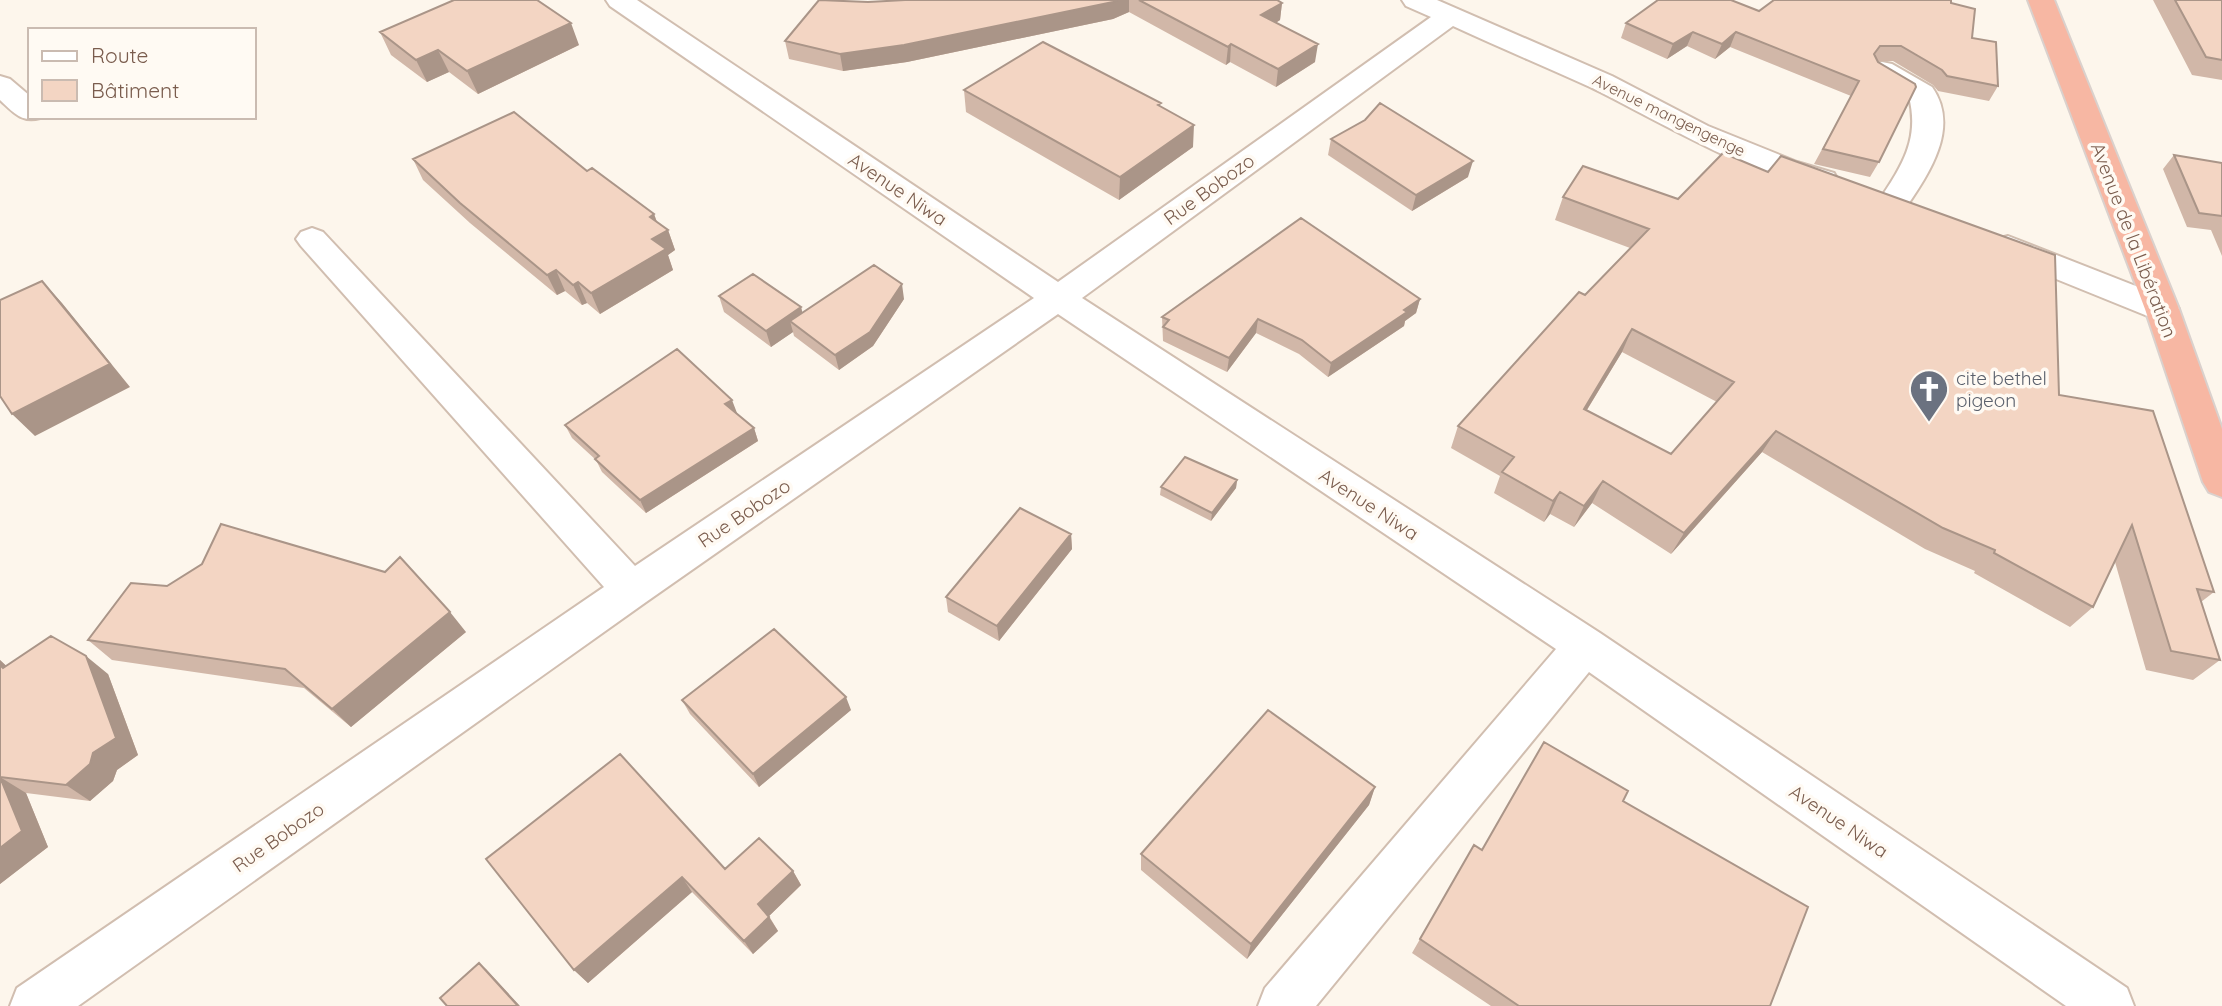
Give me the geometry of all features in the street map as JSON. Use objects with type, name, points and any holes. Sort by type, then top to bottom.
[{"type":"highway","name":"Avenue de la Libération","points":[[2041,0],[2162,309],[2222,482]]},
{"type":"street","name":"Avenue mangengenge","points":[[1415,0],[1602,82],[1698,132],[1786,169],[1882,199],[1919,167],[1929,138],[1927,108],[1922,93],[1882,69]]},
{"type":"street","name":"Avenue Niwa","points":[[628,2],[1058,298],[1586,646],[2109,1006]]},
{"type":"street","name":"Rue Bobozo","points":[[35,1006],[632,590],[1058,298],[1450,16]]},
{"type":"street","points":[[0,85],[28,111]]},
{"type":"street","points":[[1983,238],[2162,309]]},
{"type":"street","points":[[312,239],[632,590]]},
{"type":"street","points":[[1283,1006],[1586,646]]},
{"type":"building","points":[[454,0],[537,0],[571,23],[467,71],[438,50],[416,60],[380,32]]},
{"type":"building","points":[[819,0],[1117,0],[904,45],[840,54],[785,41]]},
{"type":"building","points":[[1139,0],[1277,0],[1282,3],[1261,15],[1318,44],[1278,69],[1231,44],[1228,47]]},
{"type":"building","points":[[1658,0],[1731,0],[1759,11],[1774,0],[1951,0],[1951,3],[1975,9],[1972,38],[1996,42],[1998,86],[1947,76],[1942,70],[1901,46],[1880,46],[1874,54],[1878,62],[1916,87],[1879,162],[1823,149],[1859,81],[1736,32],[1722,44],[1693,32],[1673,44],[1626,23]]},
{"type":"building","points":[[2175,0],[2222,0],[2222,60],[2206,57]]},
{"type":"building","points":[[1043,42],[1161,103],[1158,105],[1194,125],[1120,177],[964,90]]},
{"type":"building","points":[[1380,103],[1473,161],[1416,195],[1331,139],[1365,120]]},
{"type":"building","points":[[514,112],[587,171],[592,168],[654,214],[650,217],[668,230],[652,239],[666,249],[591,293],[578,282],[573,285],[556,270],[547,275],[460,203],[413,159]]},
{"type":"building","points":[[1723,153],[1768,172],[1781,156],[2055,255],[2059,395],[2153,411],[2214,592],[2197,589],[2220,660],[2171,651],[2132,525],[2093,607],[1994,553],[1995,550],[1943,528],[1776,431],[1684,533],[1603,481],[1584,506],[1560,492],[1553,501],[1502,472],[1514,457],[1458,426],[1579,292],[1585,295],[1649,229],[1563,197],[1583,166],[1678,199]],"holes":[[[1632,329],[1734,382],[1671,454],[1584,409]]]},
{"type":"building","points":[[2174,155],[2222,163],[2222,216],[2199,213]]},
{"type":"building","points":[[1301,218],[1420,299],[1404,310],[1407,312],[1331,363],[1302,340],[1258,319],[1229,358],[1163,327],[1169,320],[1162,317]]},
{"type":"building","points":[[874,265],[902,284],[870,332],[835,355],[790,321]]},
{"type":"building","points":[[753,274],[801,307],[766,331],[719,296]]},
{"type":"building","points":[[42,281],[110,364],[12,414],[0,396],[0,300]]},
{"type":"building","points":[[677,349],[732,400],[725,404],[754,428],[640,500],[595,459],[599,456],[565,425]]},
{"type":"building","points":[[1185,457],[1237,480],[1212,513],[1161,487]]},
{"type":"building","points":[[1020,508],[1071,534],[997,626],[946,597]]},
{"type":"building","points":[[221,524],[385,572],[400,557],[450,612],[332,709],[285,669],[88,640],[131,583],[167,586],[202,564]]},
{"type":"building","points":[[774,629],[846,697],[753,774],[682,700]]},
{"type":"building","points":[[51,636],[86,656],[116,738],[93,753],[90,764],[66,785],[0,777],[0,665],[3,668]]},
{"type":"building","points":[[1268,710],[1375,787],[1251,944],[1141,854]]},
{"type":"building","points":[[1544,742],[1628,791],[1623,801],[1808,907],[1770,1006],[1519,1006],[1420,939],[1474,845],[1482,850]]},
{"type":"building","points":[[620,754],[725,869],[759,838],[793,871],[758,904],[769,917],[744,941],[682,877],[574,970],[486,859]]},
{"type":"building","points":[[0,777],[22,831],[0,848]]},
{"type":"building","points":[[479,963],[518,1006],[447,1006],[440,998]]},
{"type":"place","name":"cite bethel pigeon","points":[[1929,423]]}]
